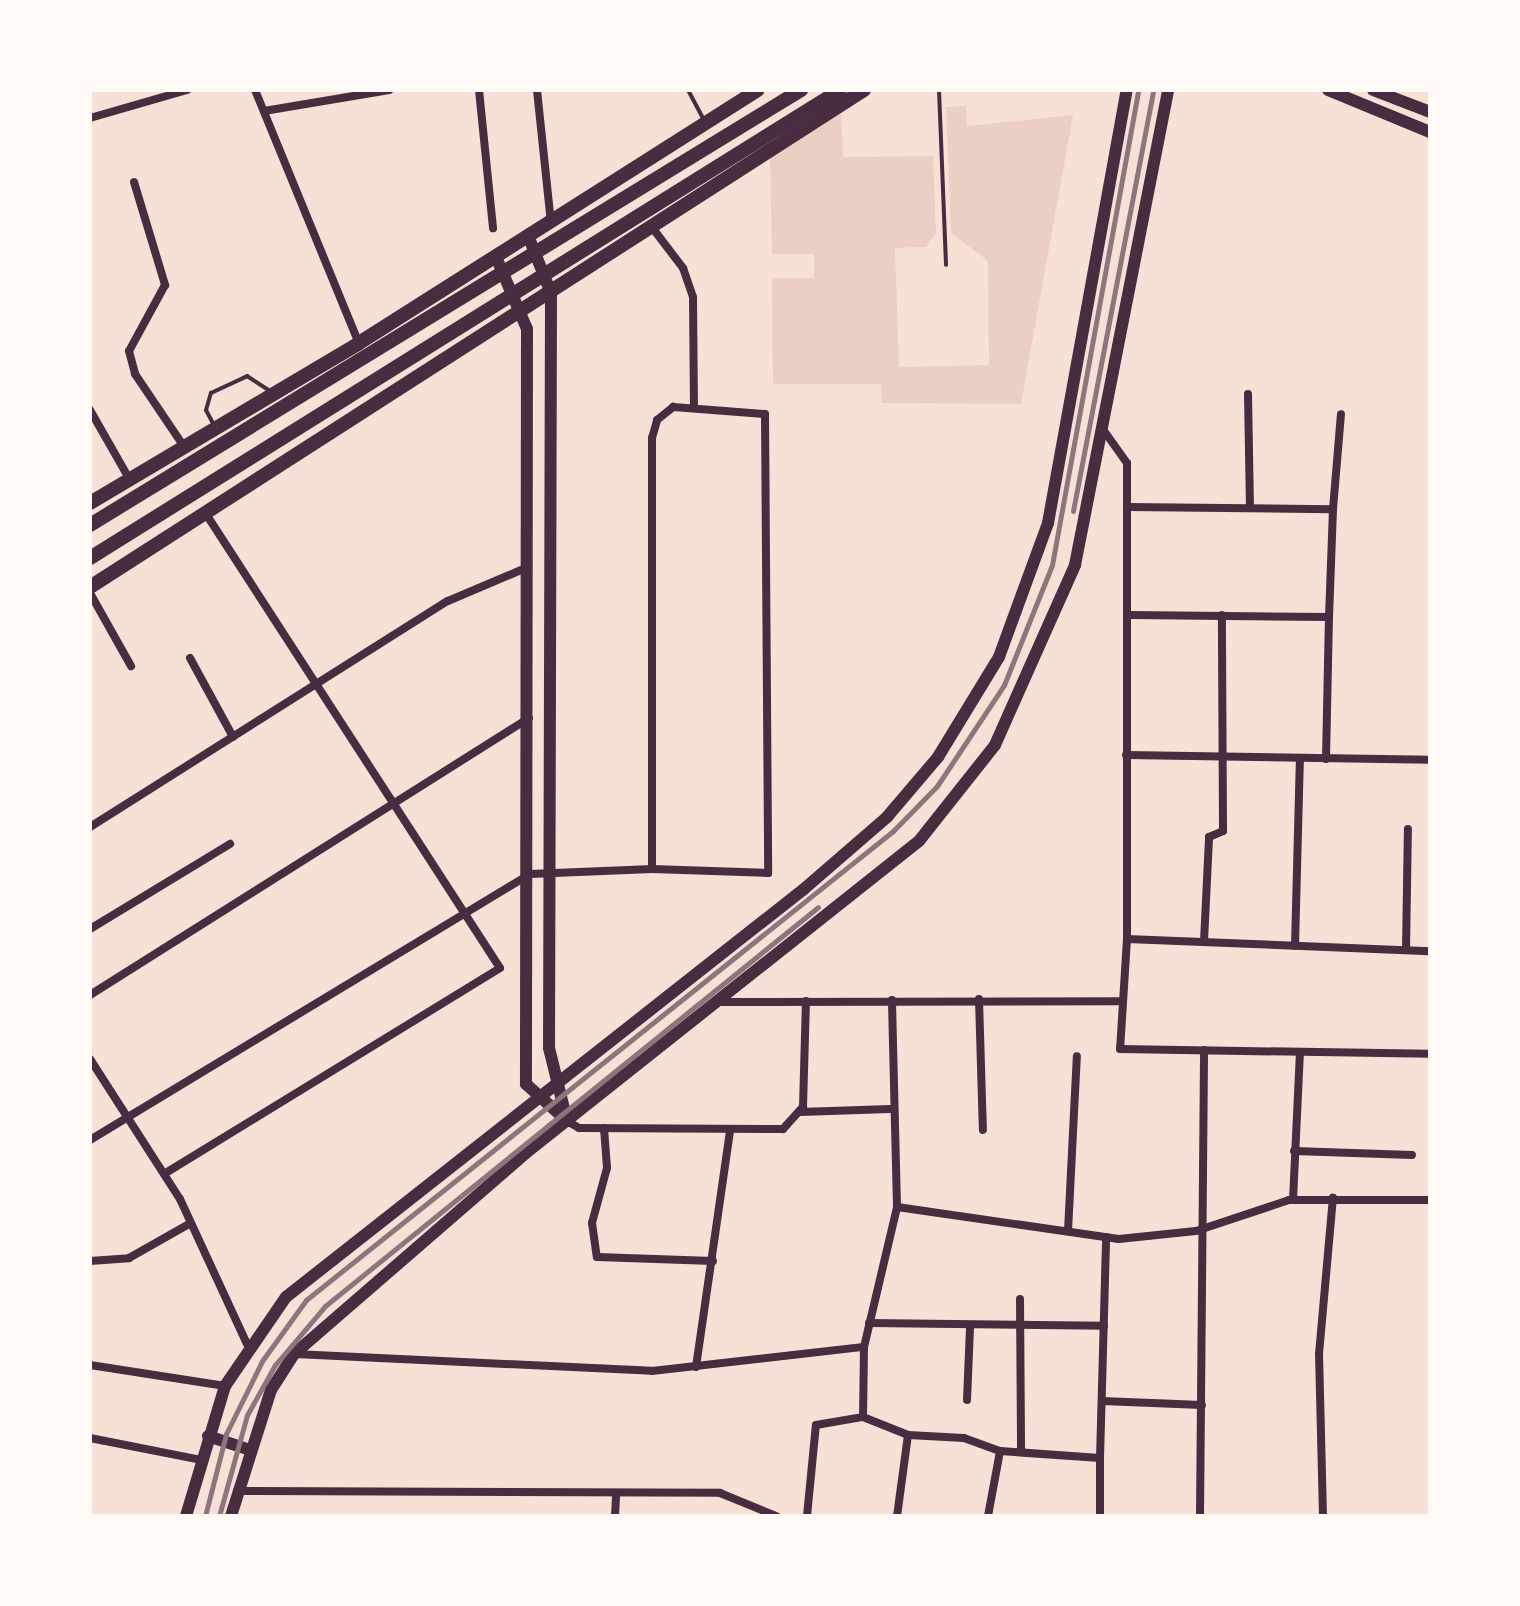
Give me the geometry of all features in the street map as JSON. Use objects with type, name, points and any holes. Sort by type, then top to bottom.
[{"type":"highway","points":[[90,503],[529,238],[757,90]]},
{"type":"highway","points":[[90,525],[801,90]]},
{"type":"highway","points":[[90,558],[840,90]]},
{"type":"highway","points":[[90,587],[208,517],[864,90]]},
{"type":"main road","points":[[186,1516],[225,1386],[247,1344],[286,1297],[887,817],[938,757],[999,657],[1048,523],[1127,90]]},
{"type":"main road","points":[[231,1516],[250,1450],[294,1354],[567,1121],[919,841],[995,745],[1075,565],[1168,90]]},
{"type":"main road","points":[[1328,90],[1430,132]]},
{"type":"main road","points":[[1373,90],[1430,112]]},
{"type":"main road","points":[[529,238],[551,293],[549,1048],[567,1121]]},
{"type":"main road","points":[[496,257],[522,312],[530,718],[526,1084],[567,1121]]},
{"type":"main road","points":[[208,1436],[250,1450]]},
{"type":"street","points":[[90,118],[187,90]]},
{"type":"street","points":[[255,90],[359,343]]},
{"type":"street","points":[[264,111],[389,90]]},
{"type":"street","points":[[479,90],[493,228]]},
{"type":"street","points":[[537,90],[551,224]]},
{"type":"street","points":[[134,182],[165,285],[129,351],[135,374],[185,448]]},
{"type":"street","points":[[651,226],[683,268],[693,297],[694,407]]},
{"type":"street","points":[[1248,394],[1250,505]]},
{"type":"street","points":[[90,1140],[460,911],[530,874],[652,869],[768,873],[765,414],[673,407],[657,420],[652,438],[652,869]]},
{"type":"street","points":[[90,410],[130,480]]},
{"type":"street","points":[[1326,759],[1333,509],[1341,414]]},
{"type":"street","points":[[1102,428],[1126,458],[1128,507],[1127,939],[1120,1049],[1430,1054]]},
{"type":"street","points":[[1128,507],[1250,505],[1333,509]]},
{"type":"street","points":[[164,1174],[500,968],[316,689],[208,517]]},
{"type":"street","points":[[90,827],[316,689],[448,601],[529,567]]},
{"type":"street","points":[[90,593],[131,666]]},
{"type":"street","points":[[1130,615],[1329,617]]},
{"type":"street","points":[[1204,941],[1209,837],[1223,831],[1222,615]]},
{"type":"street","points":[[190,658],[233,737]]},
{"type":"street","points":[[90,995],[530,718]]},
{"type":"street","points":[[1126,755],[1430,760]]},
{"type":"street","points":[[1295,946],[1300,759]]},
{"type":"street","points":[[1406,950],[1408,829]]},
{"type":"street","points":[[90,929],[230,844]]},
{"type":"street","points":[[1127,939],[1430,951]]},
{"type":"street","points":[[979,999],[983,1130]]},
{"type":"street","points":[[863,1417],[864,1347],[897,1207],[890,1109],[892,1000]]},
{"type":"street","points":[[567,1121],[604,1128],[783,1129],[800,1112],[806,1001]]},
{"type":"street","points":[[720,1002],[1121,1001]]},
{"type":"street","points":[[1200,1516],[1204,1050]]},
{"type":"street","points":[[1293,1200],[1300,1052]]},
{"type":"street","points":[[1068,1231],[1077,1056]]},
{"type":"street","points":[[90,1059],[164,1174],[187,1225],[216,1270],[247,1344]]},
{"type":"street","points":[[90,1081],[100,1075]]},
{"type":"street","points":[[800,1112],[890,1109]]},
{"type":"street","points":[[604,1128],[607,1168],[592,1223],[597,1257],[713,1261]]},
{"type":"street","points":[[696,1367],[730,1130]]},
{"type":"street","points":[[1294,1151],[1412,1155]]},
{"type":"street","points":[[1323,1516],[1319,1354],[1333,1198]]},
{"type":"street","points":[[897,1207],[1106,1237],[1202,1229],[1293,1200],[1430,1200]]},
{"type":"street","points":[[90,1261],[129,1258],[187,1225]]},
{"type":"street","points":[[1100,1516],[1106,1237]]},
{"type":"street","points":[[1020,1299],[1021,1452]]},
{"type":"street","points":[[869,1323],[1020,1328],[1104,1326]]},
{"type":"street","points":[[967,1400],[970,1327]]},
{"type":"street","points":[[294,1354],[547,1371],[696,1367],[864,1347]]},
{"type":"street","points":[[90,1365],[225,1386]]},
{"type":"street","points":[[1102,1401],[1202,1405]]},
{"type":"street","points":[[807,1516],[816,1425],[863,1417],[908,1435],[964,1438],[1000,1451],[1100,1458]]},
{"type":"street","points":[[897,1516],[908,1435]]},
{"type":"street","points":[[90,1438],[201,1460]]},
{"type":"street","points":[[988,1516],[1000,1451]]},
{"type":"street","points":[[236,1491],[616,1495],[720,1493],[776,1516]]},
{"type":"street","points":[[615,1516],[616,1495]]},
{"type":"lane","points":[[688,90],[706,123]]},
{"type":"lane","points":[[939,90],[946,265]]},
{"type":"lane","points":[[216,429],[206,410],[211,393],[253,376],[273,395]]},
{"type":"shaded area","points":[[966,106],[967,126],[1073,115],[1021,404],[882,403],[881,384],[773,384],[772,278],[814,278],[814,254],[772,254],[770,156],[841,110],[843,157],[933,156],[936,233],[926,247],[895,248],[899,367],[989,365],[988,261],[951,233],[946,107]]},
{"type":"railway","points":[[205,1516],[226,1434],[262,1361],[306,1300],[893,831],[937,786],[1004,685],[1052,565],[1138,90]]},
{"type":"railway","points":[[1073,511],[1153,90]]},
{"type":"railway","points":[[219,1516],[247,1415],[275,1365],[325,1306],[818,907]]}]
